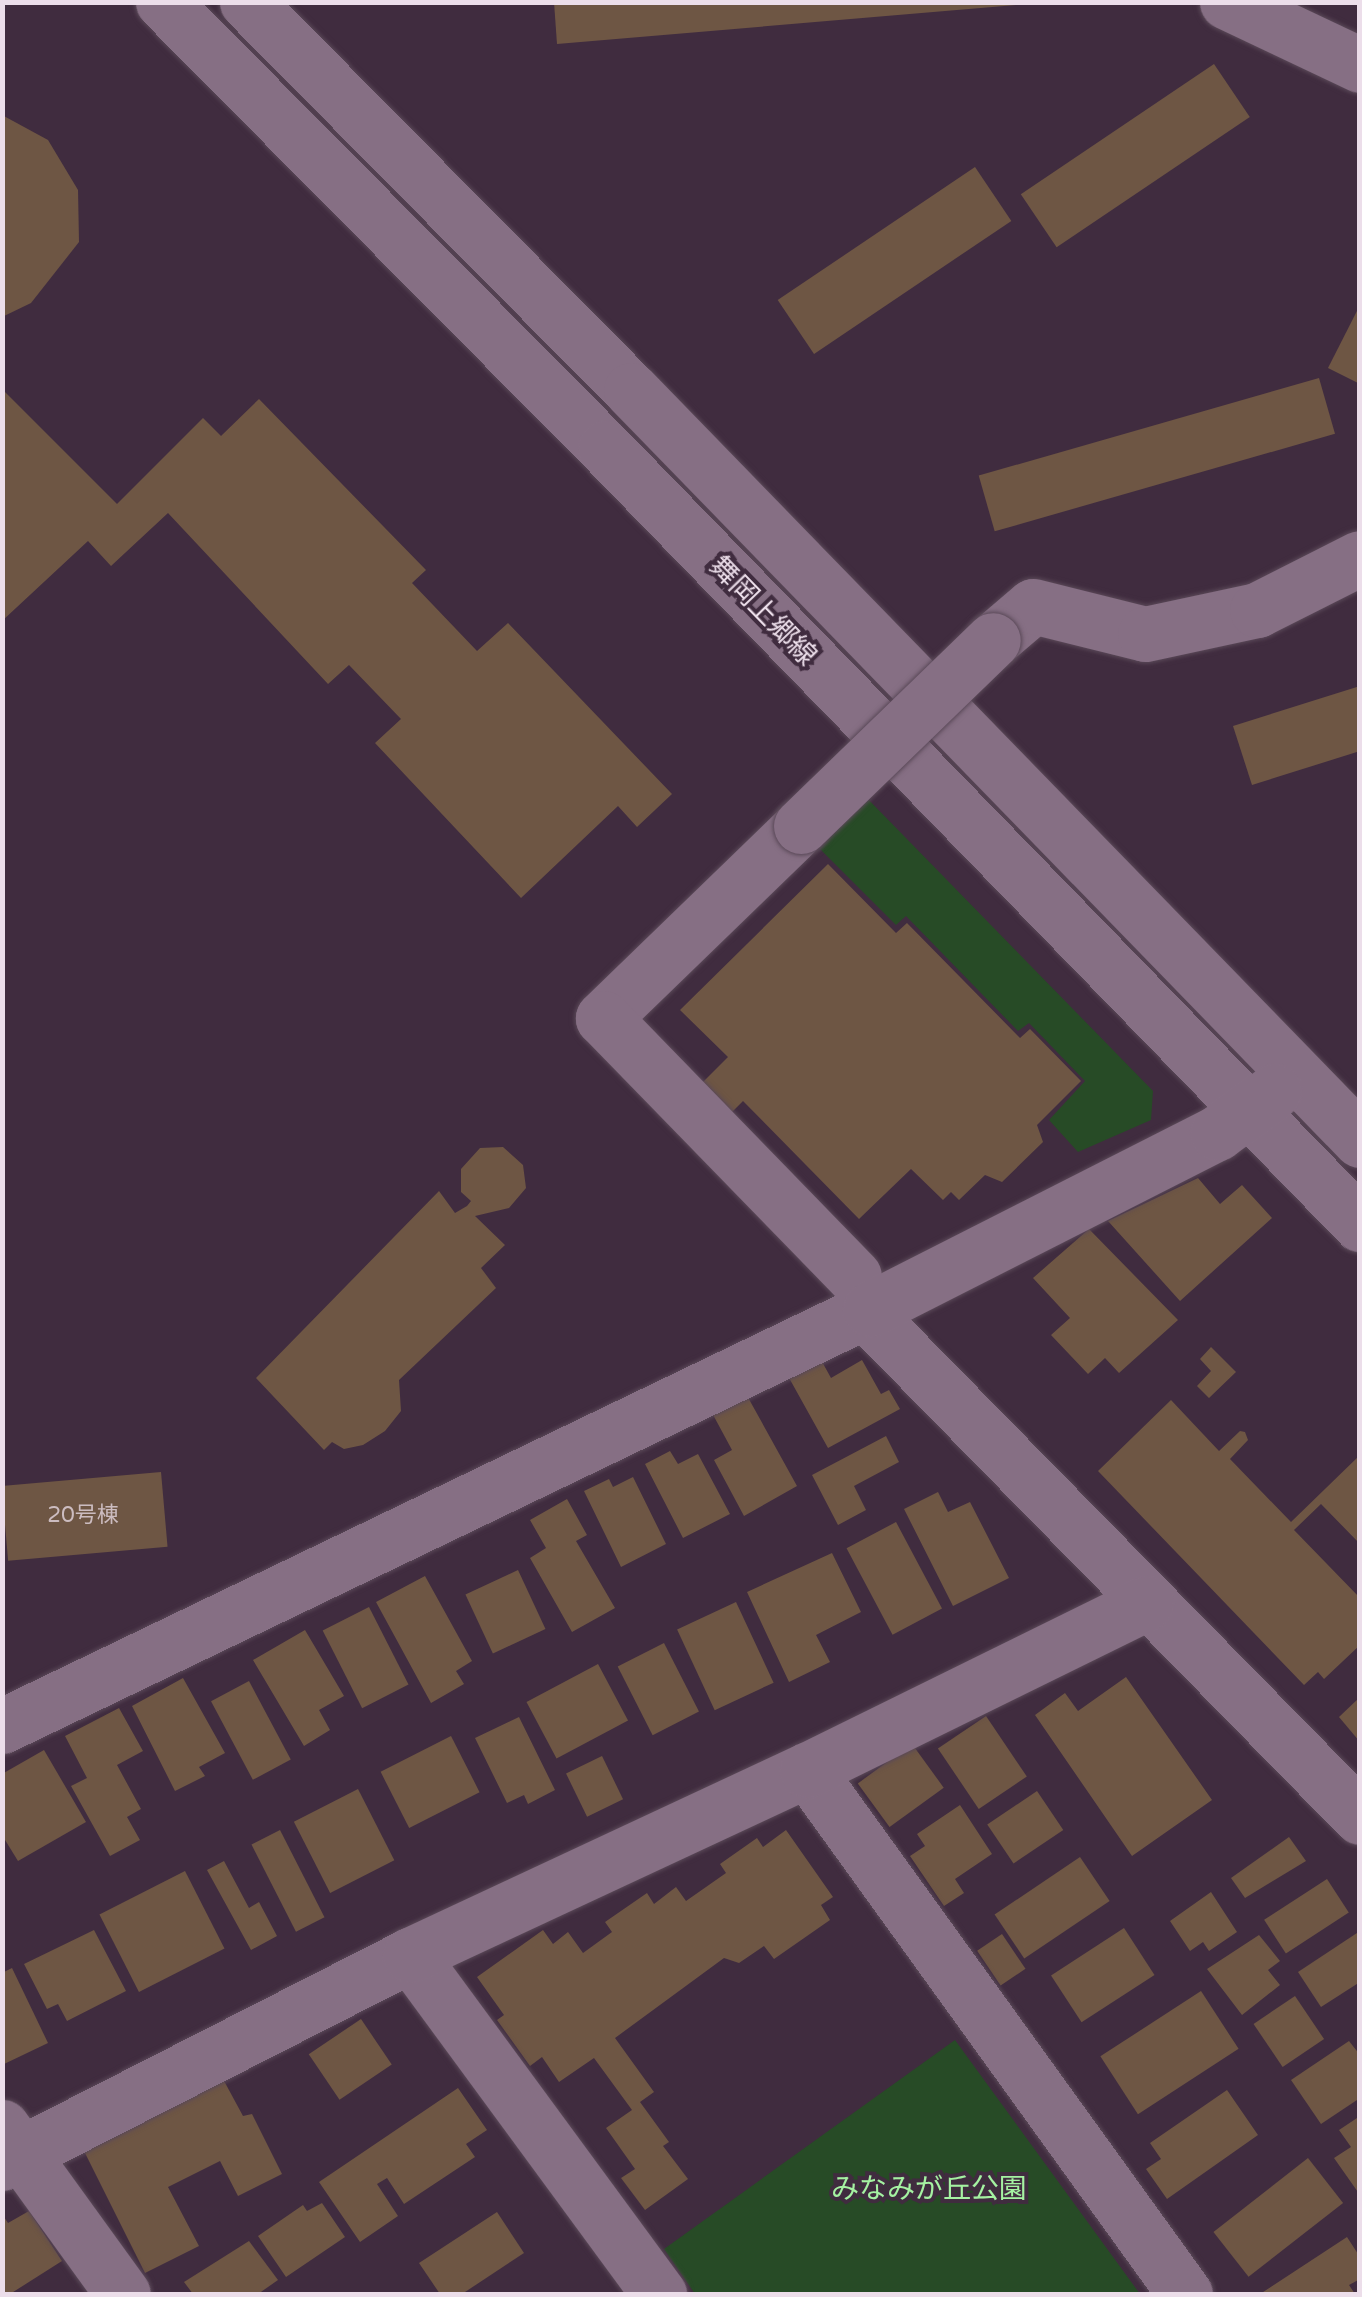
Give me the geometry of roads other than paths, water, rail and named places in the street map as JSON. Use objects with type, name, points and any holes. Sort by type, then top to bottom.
[{"type":"street","name":"舞岡上郷線","points":[[163,2],[619,462],[1360,1224]]},
{"type":"street","points":[[247,2],[631,390],[1360,1140]]},
{"type":"street","points":[[1228,2],[1360,65]]},
{"type":"street","points":[[1360,558],[1258,610],[1145,634],[1032,606],[603,1018],[1146,1603],[1360,1817]]},
{"type":"street","points":[[2,1726],[860,1294],[1217,1132],[1294,1076]]},
{"type":"street","points":[[123,2294],[9,2147],[807,1770],[1146,1603]]},
{"type":"street","points":[[807,1770],[1185,2294]]},
{"type":"street","points":[[410,1955],[660,2294]]},
{"type":"park label","name":"みなみが丘公園","points":[[929,2189]]}]
